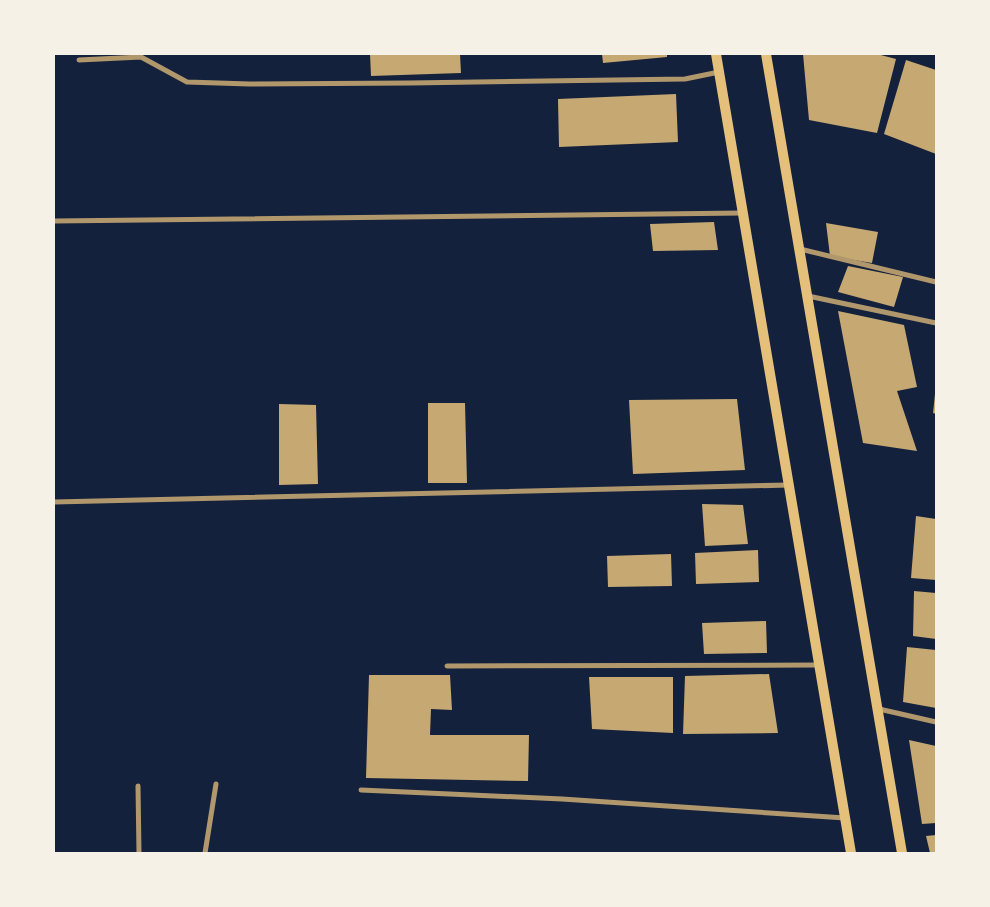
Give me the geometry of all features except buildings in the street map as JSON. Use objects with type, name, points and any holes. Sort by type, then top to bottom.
[{"type":"main road","points":[[716,54],[851,853]]},
{"type":"main road","points":[[766,54],[902,853]]},
{"type":"street","points":[[79,60],[141,57],[182,81],[249,84],[645,80],[685,78],[719,72]]},
{"type":"street","points":[[54,221],[743,213]]},
{"type":"street","points":[[800,249],[936,282]]},
{"type":"street","points":[[808,296],[936,323]]},
{"type":"street","points":[[54,502],[789,485]]},
{"type":"street","points":[[447,666],[820,665]]},
{"type":"street","points":[[879,709],[936,722]]},
{"type":"street","points":[[205,853],[216,784]]},
{"type":"street","points":[[138,786],[139,853]]},
{"type":"street","points":[[361,790],[562,799],[845,818]]}]
